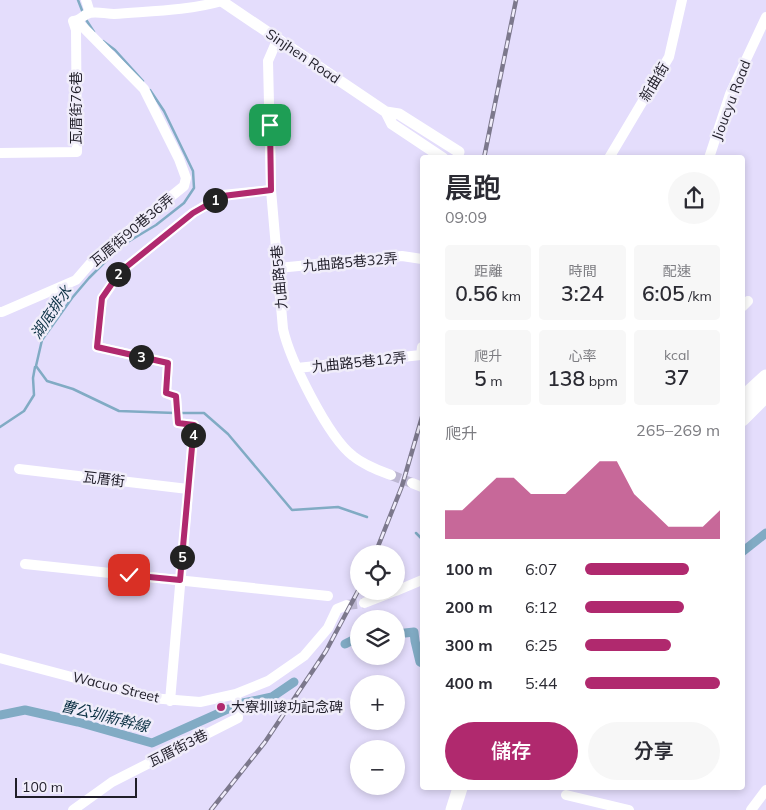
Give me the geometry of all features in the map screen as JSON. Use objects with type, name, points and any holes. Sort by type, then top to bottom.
[{"type":"main road","points":[[746,401],[766,377]]},
{"type":"main road","points":[[746,401],[766,395]]},
{"type":"main road","points":[[453,810],[459,790]]},
{"type":"street","points":[[86,0],[90,13]]},
{"type":"street","points":[[77,21],[90,13],[106,14],[180,9],[205,6],[221,0]]},
{"type":"street","name":"Sinjhen Road","points":[[221,0],[386,112],[399,114],[459,152]]},
{"type":"street","name":"新曲街","points":[[611,155],[670,56],[682,0]]},
{"type":"street","name":"Jioucyu Road","points":[[710,155],[730,94],[766,17]]},
{"type":"street","name":"瓦厝街90巷36弄","points":[[0,312],[76,280],[95,258],[184,186],[186,178],[179,159],[144,89],[77,21]]},
{"type":"street","name":"瓦厝街76巷","points":[[0,153],[77,152],[76,30],[73,22],[77,21]]},
{"type":"street","name":"九曲路5巷","points":[[278,38],[268,61],[271,190],[283,330],[287,346],[328,426],[351,455],[390,475]]},
{"type":"street","name":"Sinjhen Road","points":[[386,112],[392,124],[438,155]]},
{"type":"street","name":"瓦厝街90巷36弄","points":[[188,489],[194,425],[178,423],[176,396],[166,393],[168,363],[97,347],[102,298],[120,272],[193,213],[223,196],[271,190]]},
{"type":"street","name":"九曲路5巷32弄","points":[[278,268],[402,256],[420,258]]},
{"type":"street","name":"九曲路5巷12弄","points":[[297,368],[420,351]]},
{"type":"street","name":"瓦厝街","points":[[19,469],[188,489]]},
{"type":"street","points":[[412,483],[420,486]]},
{"type":"street","points":[[170,701],[188,489]]},
{"type":"street","points":[[25,564],[328,596]]},
{"type":"street","points":[[405,587],[420,581]]},
{"type":"street","points":[[364,603],[372,600]]},
{"type":"street","name":"Wacuo Street","points":[[0,658],[150,698],[200,702],[236,694],[268,681],[304,656],[328,628],[337,609],[348,605]]},
{"type":"street","name":"瓦厝街3巷","points":[[73,810],[112,782],[238,718],[236,694]]},
{"type":"street","points":[[751,810],[766,790]]},
{"type":"street","points":[[566,794],[629,810]]},
{"type":"waterway","name":"湖底排水","points":[[78,0],[83,13]]},
{"type":"waterway","name":"湖底排水","points":[[85,18],[94,32]]},
{"type":"waterway","name":"湖底排水","points":[[103,41],[115,50],[143,81]]},
{"type":"waterway","name":"湖底排水","points":[[150,90],[164,111],[193,171],[194,188],[184,203],[156,225],[121,246],[89,278],[42,340],[36,366],[47,381],[73,389],[119,411],[175,413]]},
{"type":"waterway","points":[[0,427],[24,411],[34,395],[33,378],[35,367]]},
{"type":"waterway","name":"湖底排水","points":[[181,413],[204,413],[228,434],[292,510],[338,507],[367,517]]},
{"type":"waterway","name":"湖底排水","points":[[416,533],[420,537]]},
{"type":"waterway","name":"曹公圳新幹線","points":[[745,550],[766,533]]},
{"type":"waterway","name":"曹公圳新幹線","points":[[405,633],[414,632],[420,662]]},
{"type":"waterway","name":"曹公圳新幹線","points":[[345,644],[350,642]]},
{"type":"waterway","name":"曹公圳新幹線","points":[[243,703],[272,697],[294,682]]},
{"type":"waterway","name":"曹公圳新幹線","points":[[0,715],[25,710],[78,722],[152,743],[228,709]]},
{"type":"tunnel","points":[[391,475],[412,483]]},
{"type":"tunnel","points":[[347,605],[364,603]]},
{"type":"railway","points":[[485,155],[516,0]]},
{"type":"railway","points":[[379,545],[402,486],[420,424]]},
{"type":"railway","points":[[211,810],[265,742],[326,651],[353,600]]},
{"type":"place","name":"大寮圳竣功記念碑","points":[[221,707]]},
{"type":"route","points":[[129,575],[180,580],[194,425],[178,423],[176,396],[166,393],[168,363],[97,347],[102,298],[120,272],[193,213],[223,196],[271,190],[270,125]]}]
